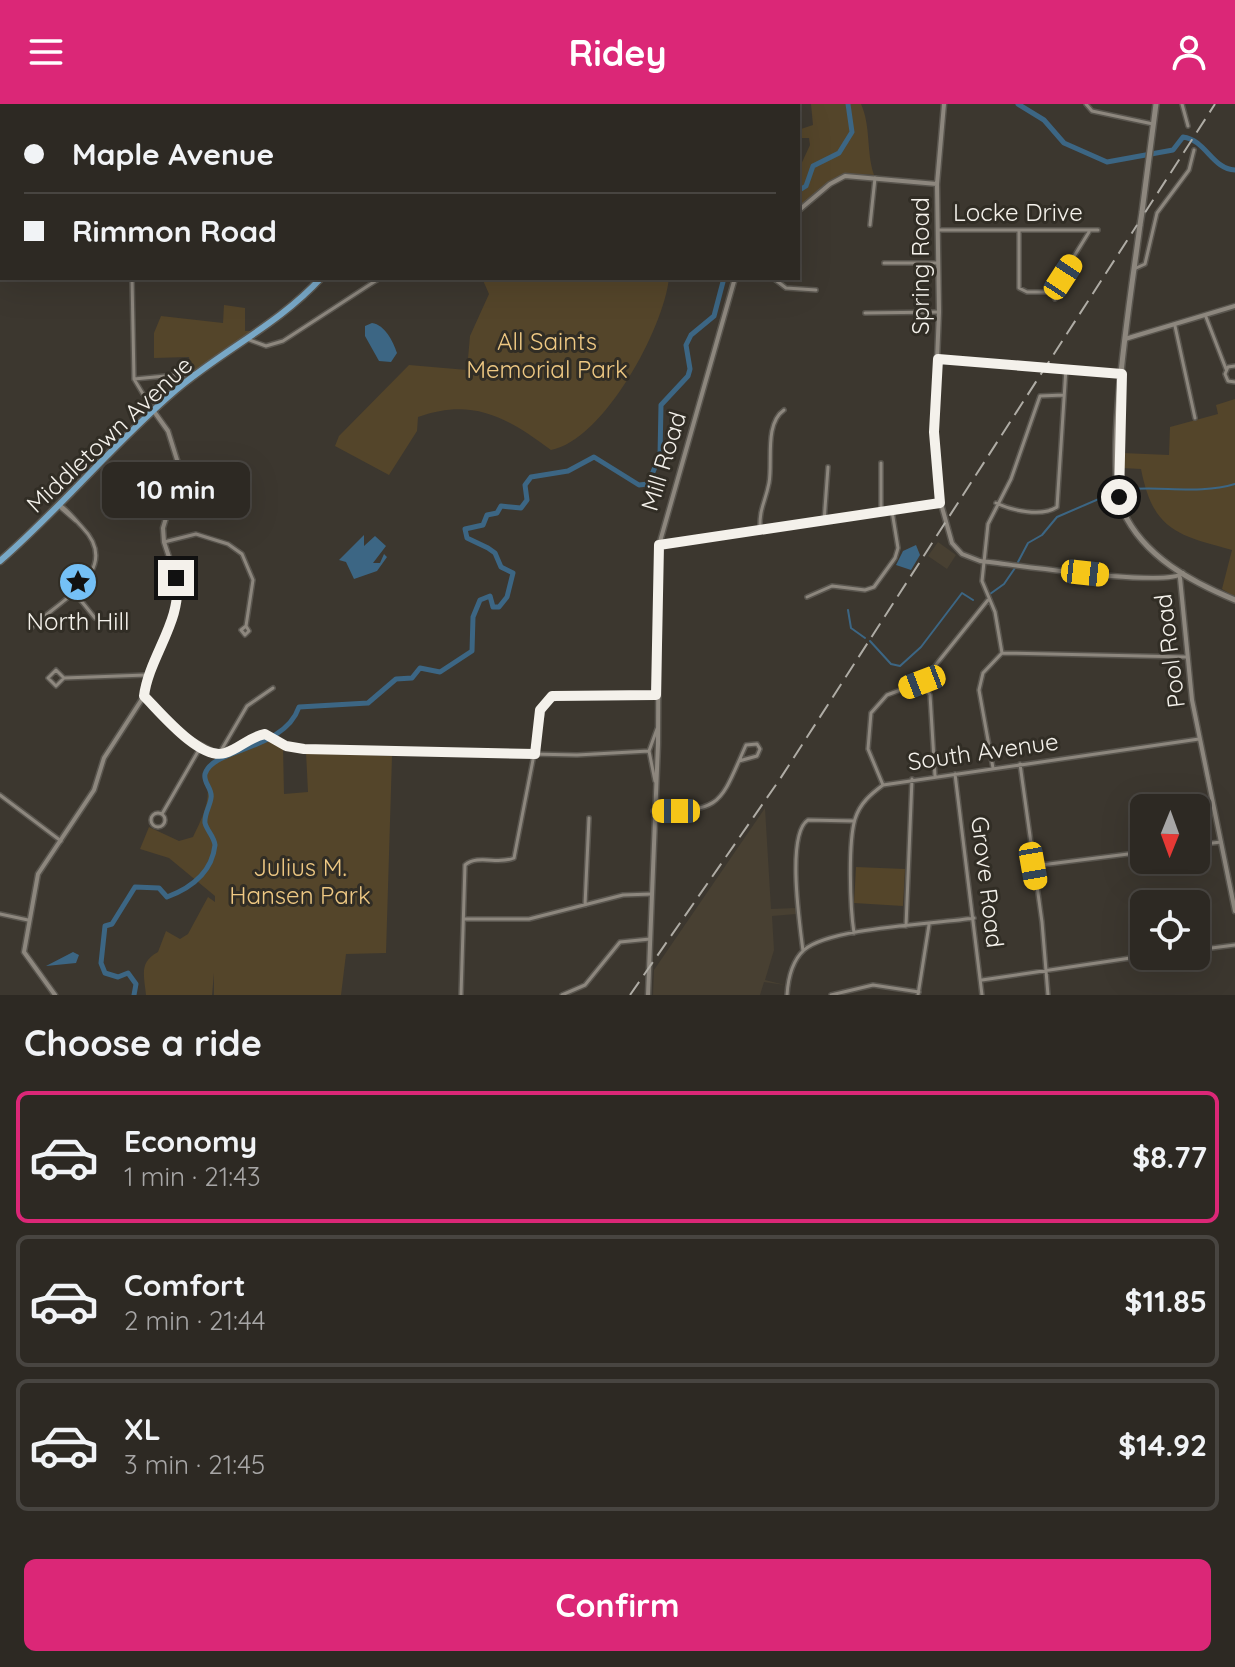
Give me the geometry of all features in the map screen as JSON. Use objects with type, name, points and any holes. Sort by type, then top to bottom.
[{"type":"main road","points":[[1156,104],[1125,339],[1119,497],[1133,527],[1171,565],[1199,584],[1235,600]]},
{"type":"main road","name":"Middletown Avenue","points":[[0,561],[153,410],[197,373],[294,306],[319,280]]},
{"type":"street","name":"Spring Road","points":[[944,104],[937,184],[939,312],[934,432],[940,503],[957,550],[970,558],[984,561]]},
{"type":"street","points":[[1086,104],[1092,111],[1153,124]]},
{"type":"street","points":[[1182,104],[1188,126]]},
{"type":"street","points":[[1134,269],[1145,264],[1157,213],[1189,170],[1194,150]]},
{"type":"street","points":[[800,209],[840,178],[937,184]]},
{"type":"street","points":[[870,225],[875,178]]},
{"type":"street","name":"Locke Drive","points":[[938,230],[1098,230]]},
{"type":"street","points":[[1019,230],[1019,288],[1027,292],[1052,292]]},
{"type":"street","points":[[1052,292],[1089,232]]},
{"type":"street","points":[[884,263],[938,263]]},
{"type":"street","points":[[55,995],[24,952],[38,874],[94,790],[104,758],[144,696],[147,675],[168,633],[177,593],[163,528],[176,485],[178,463],[168,431],[134,379],[132,280]]},
{"type":"street","points":[[247,339],[266,346],[283,341],[377,280]]},
{"type":"street","name":"Mill Road","points":[[648,995],[657,729],[659,545],[734,280]]},
{"type":"street","points":[[776,280],[786,288],[816,290]]},
{"type":"street","points":[[1052,292],[1055,299]]},
{"type":"street","points":[[1125,339],[1235,306]]},
{"type":"street","points":[[865,313],[939,312]]},
{"type":"street","points":[[1206,317],[1226,369],[1226,379],[1235,382]]},
{"type":"street","points":[[1175,326],[1195,418]]},
{"type":"street","points":[[938,359],[1122,374]]},
{"type":"street","points":[[1226,369],[1235,366]]},
{"type":"street","points":[[996,503],[1016,511],[1056,509],[1066,368]]},
{"type":"street","points":[[134,379],[197,373]]},
{"type":"street","points":[[1002,653],[995,612],[982,581],[989,518],[1011,479],[1040,395],[1064,395]]},
{"type":"street","points":[[760,532],[759,508],[769,483],[770,448],[778,417],[784,410]]},
{"type":"street","points":[[881,463],[881,513]]},
{"type":"street","points":[[824,522],[828,467]]},
{"type":"street","points":[[659,545],[940,503]]},
{"type":"street","points":[[32,627],[89,579],[97,560],[92,540],[60,505]]},
{"type":"street","points":[[807,597],[832,586],[865,590],[874,587],[895,558],[898,548],[892,511]]},
{"type":"street","points":[[164,542],[196,534],[228,544],[242,554],[253,580],[246,626]]},
{"type":"street","points":[[984,561],[1122,577],[1182,574]]},
{"type":"street","name":"Pool Road","points":[[1182,574],[1186,657],[1199,739],[1235,911]]},
{"type":"street","points":[[74,592],[95,618],[102,621]]},
{"type":"street","points":[[883,785],[868,749],[871,713],[887,695],[922,682],[988,600]]},
{"type":"street","points":[[993,769],[979,690],[983,673],[1002,653],[1186,657]]},
{"type":"street","points":[[64,678],[57,670],[48,676],[55,686],[64,678],[147,675]]},
{"type":"street","points":[[922,682],[930,695],[935,776]]},
{"type":"street","points":[[219,754],[247,706],[273,688]]},
{"type":"street","points":[[461,995],[468,861],[514,858],[535,754],[540,710],[552,696],[656,695]]},
{"type":"street","points":[[144,696],[184,736],[200,748],[219,754],[255,736],[270,736],[304,749],[535,754],[649,751]]},
{"type":"street","points":[[655,781],[649,751],[657,729]]},
{"type":"street","name":"South Avenue","points":[[854,821],[868,796],[883,785],[1199,739]]},
{"type":"street","points":[[653,811],[696,811],[712,806],[723,794],[746,745],[757,744],[760,749],[757,756],[739,761]]},
{"type":"street","points":[[162,814],[200,748]]},
{"type":"street","points":[[1020,764],[1048,995]]},
{"type":"street","name":"Grove Road","points":[[955,774],[982,995]]},
{"type":"street","points":[[906,926],[912,779]]},
{"type":"street","points":[[0,795],[61,841]]},
{"type":"street","points":[[585,905],[589,818]]},
{"type":"street","points":[[803,951],[797,880],[798,833],[808,820],[854,821],[851,907],[854,933]]},
{"type":"street","points":[[1210,843],[1221,842]]},
{"type":"street","points":[[1033,866],[1130,854]]},
{"type":"street","points":[[464,919],[529,919],[623,895],[652,894]]},
{"type":"street","points":[[0,914],[28,920]]},
{"type":"street","points":[[787,995],[791,970],[803,951],[825,938],[974,918]]},
{"type":"street","points":[[831,995],[873,985],[918,993],[929,925]]},
{"type":"street","points":[[562,995],[585,985],[620,942],[650,939]]},
{"type":"street","points":[[1210,948],[1235,945]]},
{"type":"street","points":[[982,980],[1130,958]]},
{"type":"shaded area","points":[[938,542],[956,555],[947,569],[928,556]]},
{"type":"shaded area","points":[[765,808],[771,909],[796,908],[796,914],[772,916],[774,950],[765,980],[785,985],[764,982],[760,995],[653,995],[654,970]]},
{"type":"green space","points":[[811,104],[861,104],[874,175],[839,177],[800,206],[800,167],[810,145],[809,138],[800,138],[800,129],[813,125]]},
{"type":"green space","name":"All Saints Memorial Park","points":[[483,280],[669,280],[656,325],[628,379],[591,426],[571,442],[551,450],[505,420],[473,410],[456,409],[418,417],[417,431],[389,475],[335,446],[339,436],[409,365],[467,370],[470,336],[489,294]]},
{"type":"green space","points":[[224,305],[245,308],[245,331],[252,331],[196,370],[191,369],[189,357],[154,358],[154,333],[161,316],[223,323]]},
{"type":"green space","points":[[1235,399],[1235,597],[1222,589],[1232,550],[1197,540],[1171,527],[1153,506],[1141,469],[1122,468],[1122,453],[1169,455],[1170,427],[1218,414],[1216,405]]},
{"type":"green space","name":"Julius M. Hansen Park","points":[[261,738],[269,738],[283,747],[284,794],[308,792],[306,752],[392,756],[386,953],[346,954],[341,995],[214,995],[214,973],[212,995],[146,995],[145,965],[158,952],[166,931],[180,939],[188,934],[208,897],[215,902],[215,896],[169,858],[140,849],[149,827],[179,841],[193,837],[207,800],[205,776],[216,757],[226,756]]},
{"type":"green space","points":[[856,867],[905,869],[903,906],[854,903]]},
{"type":"water","points":[[372,323],[385,330],[393,344],[397,353],[391,362],[379,361],[365,336],[365,326]]},
{"type":"water","points":[[364,535],[364,546],[375,536],[386,546],[373,563],[380,563],[384,554],[387,557],[377,571],[354,579],[346,562],[339,560]]},
{"type":"water","points":[[916,545],[920,555],[911,570],[896,565],[903,551]]},
{"type":"water","points":[[73,952],[79,955],[76,963],[46,966]]},
{"type":"waterway","points":[[800,190],[806,186],[813,166],[839,153],[852,132],[848,104]]},
{"type":"waterway","points":[[1018,104],[1044,120],[1064,143],[1107,162],[1173,150],[1183,137],[1198,143],[1220,165],[1235,170]]},
{"type":"waterway","points":[[134,995],[136,984],[128,973],[118,977],[105,973],[101,963],[105,926],[112,924],[135,887],[159,888],[167,897],[192,884],[205,871],[215,845],[205,823],[211,795],[205,774],[210,765],[279,732],[291,721],[299,707],[368,703],[396,679],[412,678],[420,668],[440,672],[472,651],[473,617],[480,600],[490,596],[493,607],[499,607],[507,597],[513,573],[501,567],[495,553],[467,538],[465,529],[483,525],[487,515],[497,513],[501,506],[521,508],[527,500],[525,485],[531,477],[568,471],[594,457],[639,485],[648,484],[660,455],[661,405],[688,376],[690,369],[686,345],[691,335],[714,316],[723,280]]},
{"type":"waterway","points":[[1121,490],[1207,489],[1235,484]]},
{"type":"waterway","points":[[1018,562],[1028,543],[1042,535],[1057,517],[1115,492]]},
{"type":"waterway","points":[[990,594],[1004,584],[1015,568]]},
{"type":"waterway","points":[[870,641],[891,664],[900,666],[921,647],[962,593],[973,600]]},
{"type":"waterway","points":[[848,610],[851,628],[865,638]]},
{"type":"railway","points":[[630,995],[780,779],[1215,104]]},
{"type":"place","name":"North Hill","points":[[78,582]]},
{"type":"route","points":[[176,578],[177,593],[168,633],[147,675],[144,696],[200,748],[226,753],[255,736],[265,734],[286,746],[304,749],[535,754],[540,710],[552,696],[656,695],[659,545],[940,503],[934,432],[938,359],[1122,374],[1117,468],[1119,497]]}]
